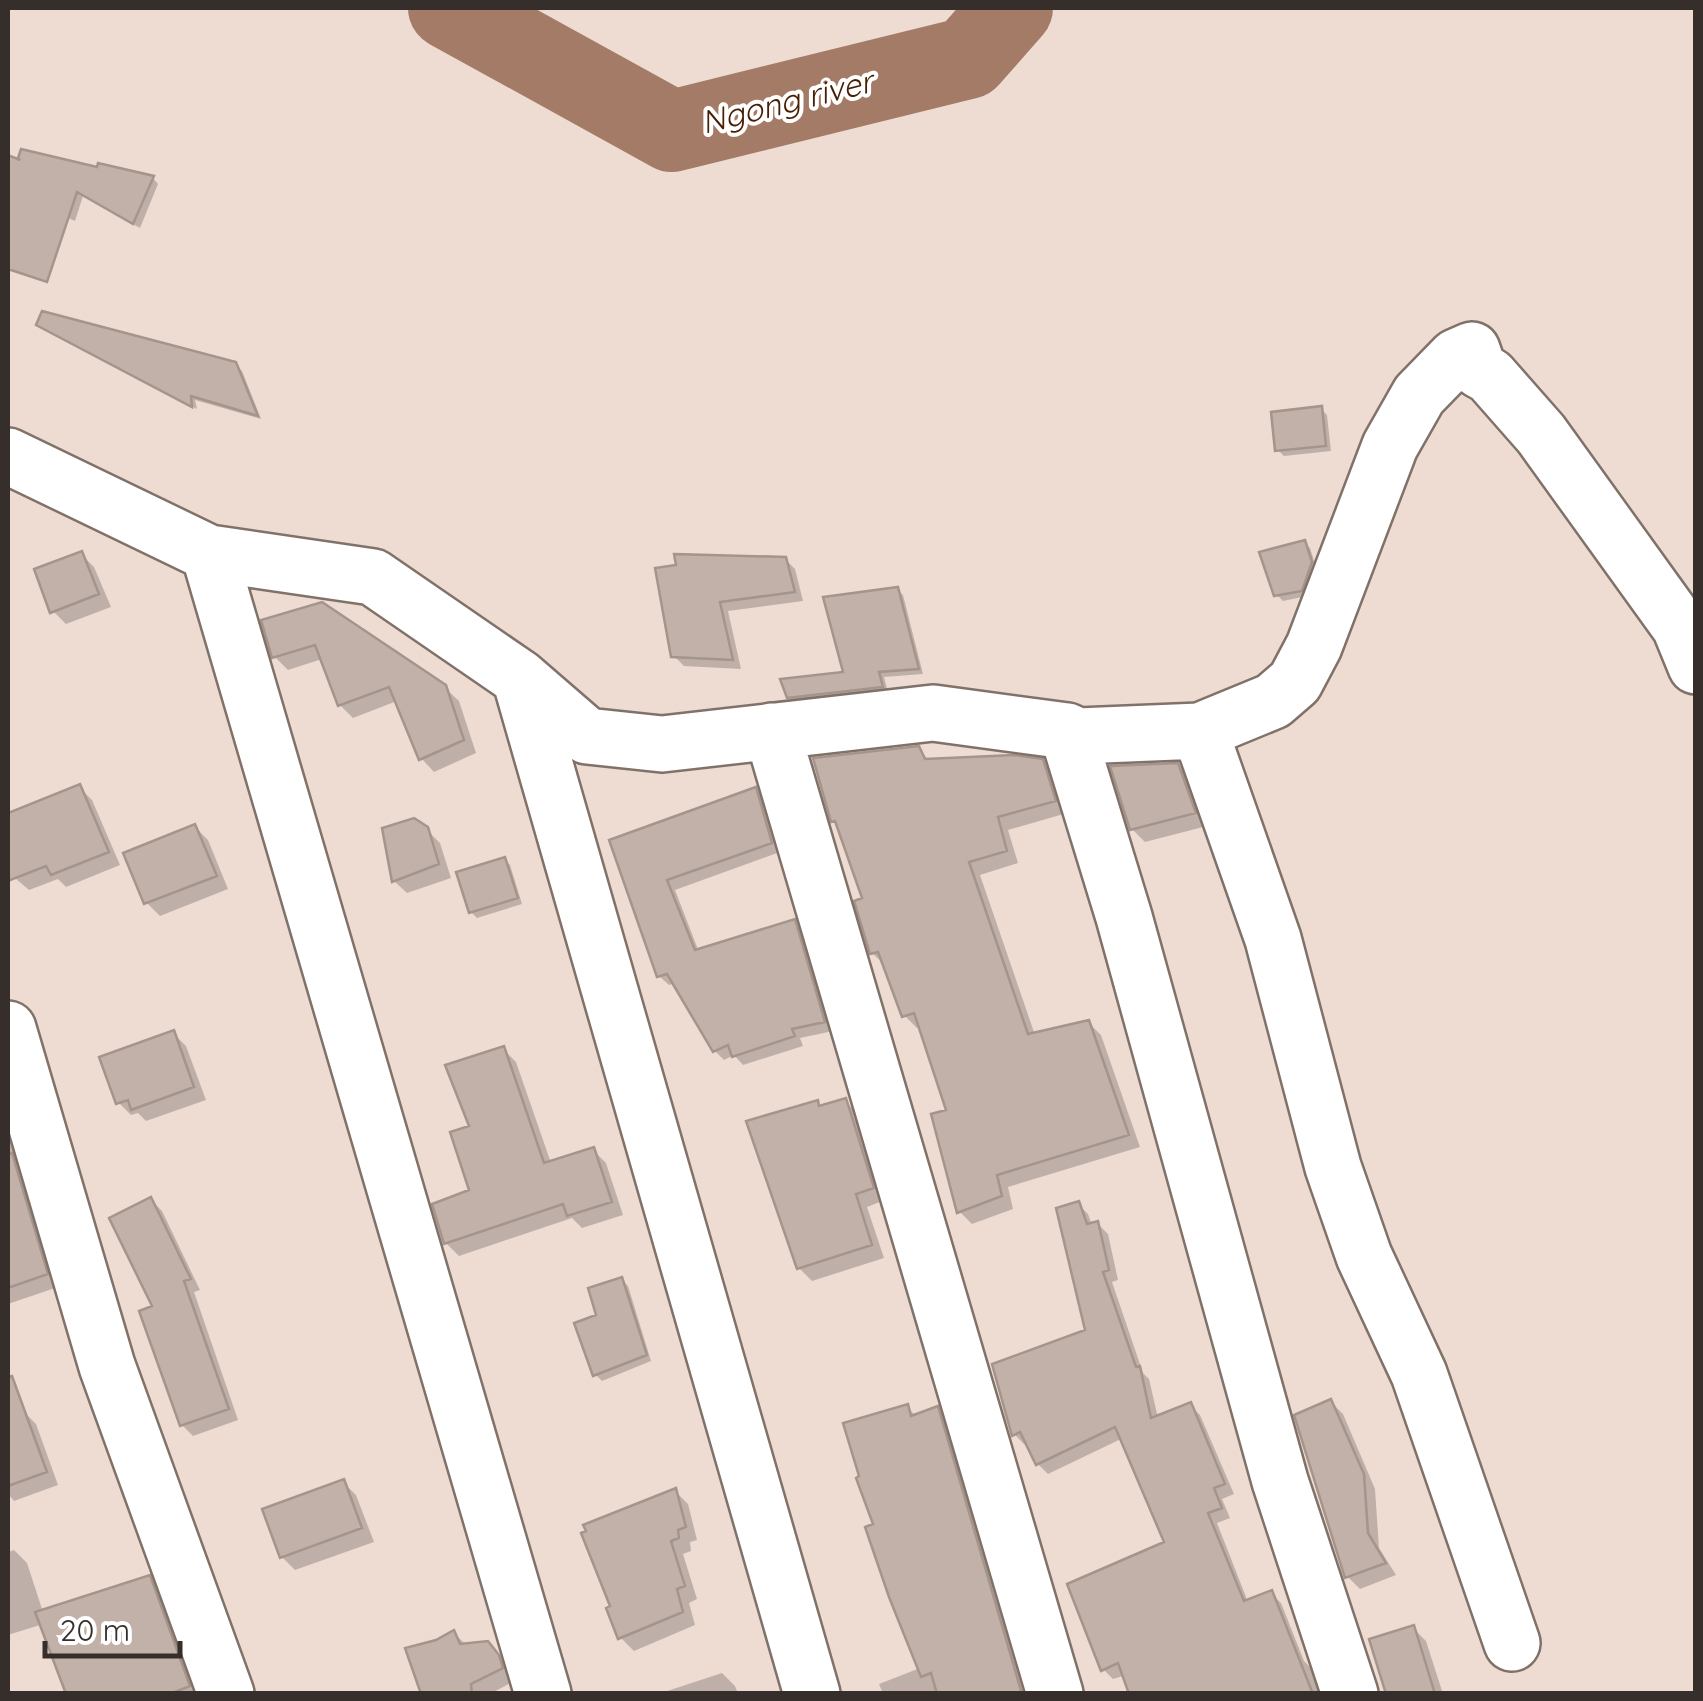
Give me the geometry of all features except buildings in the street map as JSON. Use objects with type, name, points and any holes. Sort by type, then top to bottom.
[{"type":"street","points":[[8,456],[209,552],[373,577],[520,678],[587,736],[662,744],[933,713],[1066,731],[1078,736],[1200,731],[1274,701],[1295,682],[1314,646],[1390,446],[1419,395],[1456,357],[1472,350],[1479,370],[1490,376],[1540,434],[1680,627],[1696,666]]},
{"type":"street","points":[[209,552],[544,1694]]},
{"type":"street","points":[[520,678],[812,1694]]},
{"type":"street","points":[[772,731],[1056,1694]]},
{"type":"street","points":[[1066,731],[1124,918],[1280,1482],[1350,1694]]},
{"type":"street","points":[[1200,731],[1274,939],[1332,1167],[1364,1256],[1419,1374],[1512,1644]]},
{"type":"street","points":[[8,1029],[108,1366],[226,1694]]},
{"type":"waterway","name":"Ngong river","points":[[449,8],[672,131],[968,58],[1012,8]]}]
